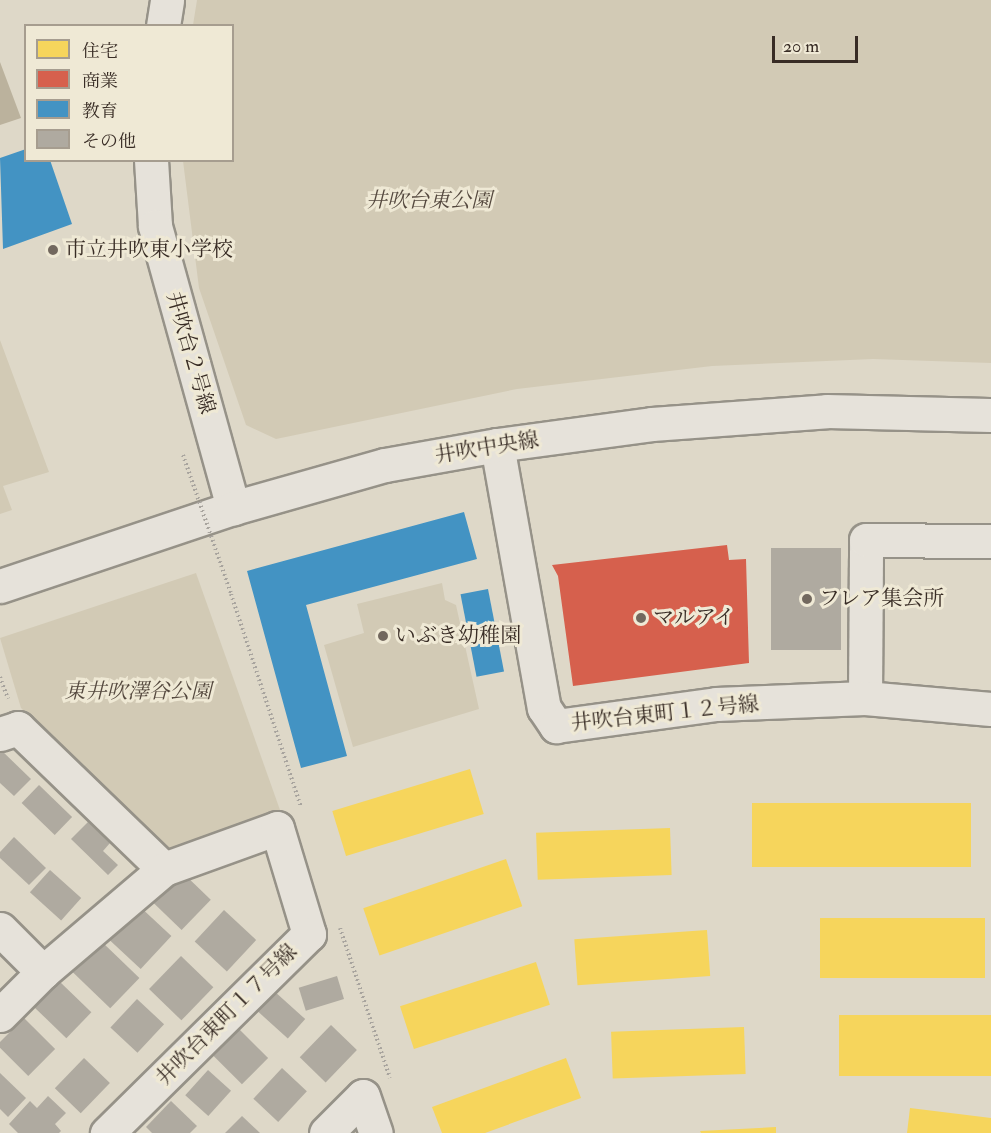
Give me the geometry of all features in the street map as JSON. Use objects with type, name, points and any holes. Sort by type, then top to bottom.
[{"type":"street","points":[[163,24],[167,0]]},
{"type":"street","name":"井吹台２号線","points":[[151,162],[154,226],[233,508]]},
{"type":"street","name":"井吹中央線","points":[[0,586],[233,508],[385,465],[497,444],[652,424],[827,411],[991,415]]},
{"type":"street","name":"井吹台東町１２号線","points":[[497,444],[544,708],[556,726],[716,704],[865,698],[991,709]]},
{"type":"street","points":[[865,698],[866,540],[991,541]]},
{"type":"street","points":[[0,734],[18,728],[164,869]]},
{"type":"street","name":"井吹台東町１７号線","points":[[0,1015],[43,972],[164,869],[277,828],[309,934],[107,1133]]},
{"type":"street","points":[[0,929],[43,972]]},
{"type":"street","points":[[326,1133],[363,1096],[376,1133]]},
{"type":"path","points":[[183,455],[231,594]]},
{"type":"green space","name":"井吹台東公園","points":[[197,0],[991,0],[991,363],[873,359],[712,366],[517,389],[276,439],[246,425],[199,288],[183,162],[234,162],[234,24],[193,24]]},
{"type":"green space","points":[[0,340],[49,472],[3,486],[12,510],[0,514]]},
{"type":"green space","name":"東井吹澤谷公園","points":[[196,573],[280,810],[180,851],[161,849],[21,708],[0,638]]},
{"type":"green space","points":[[442,583],[445,600],[456,605],[479,709],[353,747],[324,645],[364,633],[357,604]]},
{"type":"shaded area","points":[[0,62],[21,118],[0,125]]},
{"type":"building: 住宅","points":[[470,769],[484,814],[346,856],[332,811]]},
{"type":"building: 住宅","points":[[752,803],[971,803],[971,867],[752,867]]},
{"type":"building: 住宅","points":[[670,828],[672,875],[538,880],[536,833]]},
{"type":"building: 住宅","points":[[506,859],[522,906],[380,955],[363,908]]},
{"type":"building: 住宅","points":[[820,918],[985,918],[985,978],[820,978]]},
{"type":"building: 住宅","points":[[707,930],[710,976],[578,985],[574,939]]},
{"type":"building: 住宅","points":[[536,962],[550,1005],[414,1049],[400,1006]]},
{"type":"building: 住宅","points":[[839,1015],[991,1015],[991,1076],[839,1076]]},
{"type":"building: 住宅","points":[[744,1027],[746,1074],[613,1079],[611,1032]]},
{"type":"building: 住宅","points":[[566,1058],[581,1098],[485,1133],[442,1133],[432,1107]]},
{"type":"building: 住宅","points":[[910,1108],[991,1118],[991,1133],[907,1133]]},
{"type":"building: 住宅","points":[[776,1127],[776,1133],[701,1133],[700,1131]]},
{"type":"building: 商業","points":[[727,545],[729,560],[746,559],[749,663],[573,686],[558,576],[552,565]]},
{"type":"building: 教育","points":[[24,150],[24,162],[51,162],[72,224],[3,249],[0,158]]},
{"type":"building: 教育","points":[[464,512],[477,559],[306,605],[347,756],[301,768],[247,571]]},
{"type":"building: 教育","points":[[488,589],[504,671],[477,677],[461,594]]},
{"type":"building: その他","name":"フレア集会所","points":[[771,548],[841,548],[841,650],[771,650]]},
{"type":"building: その他","points":[[0,749],[31,779],[14,796],[0,783]]},
{"type":"building: その他","points":[[39,785],[72,817],[55,835],[22,803]]},
{"type":"building: その他","points":[[88,822],[110,843],[103,851],[118,865],[108,875],[71,839]]},
{"type":"building: その他","points":[[14,837],[46,868],[29,885],[0,858],[0,852]]},
{"type":"building: その他","points":[[50,870],[81,898],[61,920],[30,892]]},
{"type":"building: その他","points":[[182,872],[211,900],[182,930],[153,902]]},
{"type":"building: その他","points":[[137,904],[171,936],[141,969],[106,937]]},
{"type":"building: その他","points":[[224,910],[256,940],[227,971],[195,941]]},
{"type":"building: その他","points":[[102,942],[139,978],[110,1008],[73,972]]},
{"type":"building: その他","points":[[181,956],[213,987],[181,1020],[149,989]]},
{"type":"building: その他","points":[[337,976],[344,999],[306,1011],[299,988]]},
{"type":"building: その他","points":[[59,981],[91,1012],[66,1038],[34,1007]]},
{"type":"building: その他","points":[[274,991],[305,1019],[288,1038],[257,1010]]},
{"type":"building: その他","points":[[137,999],[164,1024],[137,1053],[110,1028]]},
{"type":"building: その他","points":[[24,1018],[55,1049],[28,1076],[0,1048],[0,1042]]},
{"type":"building: その他","points":[[331,1025],[357,1050],[326,1082],[300,1057]]},
{"type":"building: その他","points":[[237,1027],[268,1058],[242,1084],[211,1053]]},
{"type":"building: その他","points":[[84,1058],[110,1083],[81,1113],[55,1088]]},
{"type":"building: その他","points":[[282,1068],[307,1091],[278,1122],[253,1099]]},
{"type":"building: その他","points":[[208,1070],[231,1091],[208,1116],[185,1095]]},
{"type":"building: その他","points":[[0,1073],[26,1098],[8,1117],[0,1109]]},
{"type":"building: その他","points":[[48,1096],[66,1113],[55,1124],[61,1131],[59,1133],[18,1133],[9,1124],[30,1101],[37,1108]]},
{"type":"building: その他","points":[[171,1101],[197,1126],[190,1133],[152,1133],[146,1127]]},
{"type":"building: その他","points":[[242,1116],[260,1133],[225,1133]]},
{"type":"place","name":"市立井吹東小学校","points":[[53,250]]},
{"type":"place","name":"フレア集会所","points":[[807,599]]},
{"type":"place","name":"マルアイ","points":[[641,618]]},
{"type":"place","name":"いぶき幼稚園","points":[[383,636]]}]
